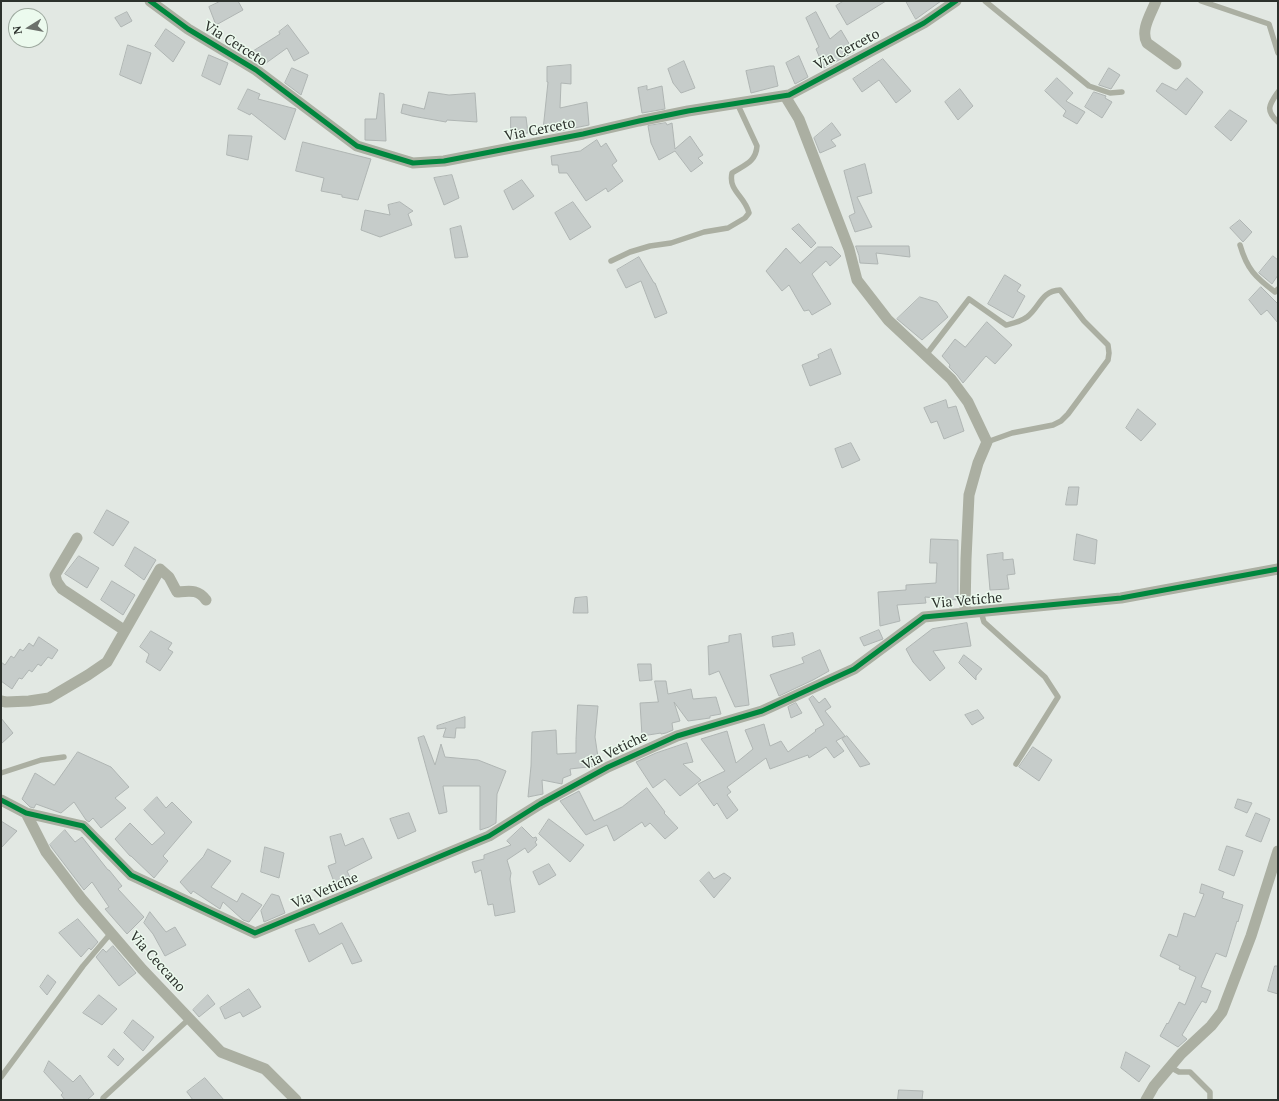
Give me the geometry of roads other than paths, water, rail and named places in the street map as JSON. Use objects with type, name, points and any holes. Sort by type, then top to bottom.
[{"type":"street","name":"Via Cerceto","points":[[150,1],[188,29],[256,70],[357,146],[412,163],[444,162],[660,117],[789,95],[924,23],[956,1]]},
{"type":"street","points":[[1156,1],[1144,32],[1145,39],[1147,44],[1176,64]]},
{"type":"street","points":[[785,96],[799,119],[849,249],[857,280],[888,320],[951,379],[968,402],[987,442],[978,463],[970,495],[966,559],[965,613]]},
{"type":"street","points":[[77,538],[54,575],[57,582],[62,589],[124,630]]},
{"type":"street","name":"Via Vetiche","points":[[1,800],[26,813],[84,826],[131,875],[255,933],[490,836],[540,804],[608,767],[677,736],[762,711],[854,669],[924,617],[1121,598],[1278,569]]},
{"type":"street","points":[[1,701],[29,701],[49,698],[107,662],[124,630],[160,570],[169,577],[177,592],[191,591],[201,594],[206,600]]},
{"type":"street","name":"Via Ceccano","points":[[26,813],[46,852],[81,898],[142,969],[189,1019],[221,1052],[265,1069],[296,1100]]},
{"type":"street","points":[[1146,1100],[1154,1086],[1181,1054],[1211,1026],[1222,1012],[1251,936],[1278,851]]},
{"type":"lane","points":[[985,1],[1089,86],[1110,93],[1122,92]]},
{"type":"lane","points":[[1201,1],[1268,24],[1278,52]]},
{"type":"lane","points":[[1278,92],[1269,106],[1269,110],[1278,122]]},
{"type":"lane","points":[[611,261],[630,252],[650,246],[671,243],[704,232],[728,228],[745,218],[749,213],[747,206],[733,188],[730,179],[732,173],[753,159],[757,146],[737,104]]},
{"type":"lane","points":[[1240,245],[1244,260],[1252,273],[1275,292],[1278,289]]},
{"type":"lane","points":[[926,355],[969,299],[1006,325],[1017,323],[1028,316],[1046,294],[1060,290],[1084,321],[1108,345],[1108,360],[1068,414],[1061,421],[1052,425],[1012,433],[987,442]]},
{"type":"lane","points":[[981,612],[984,622],[1045,677],[1058,697],[1016,764]]},
{"type":"lane","points":[[1,773],[41,760],[64,757]]},
{"type":"lane","points":[[1,1077],[83,966],[111,933]]},
{"type":"lane","points":[[103,1100],[103,1098],[189,1019]]},
{"type":"lane","points":[[1170,1067],[1179,1072],[1190,1072],[1210,1092],[1210,1100]]}]
